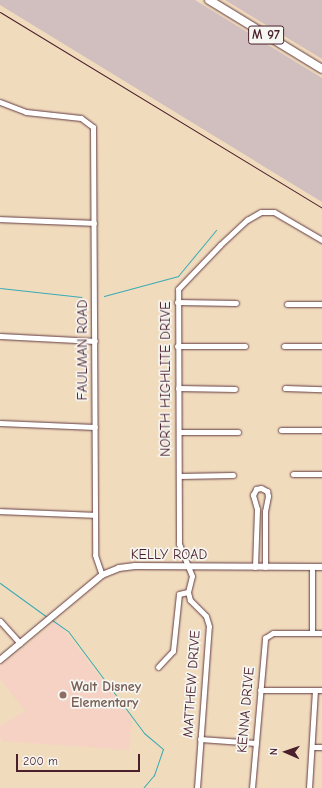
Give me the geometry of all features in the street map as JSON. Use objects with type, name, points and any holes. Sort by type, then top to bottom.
[{"type":"main road","name":"M 97","points":[[209,0],[322,69]]},
{"type":"street","name":"FAULMAN ROAD","points":[[0,102],[26,112],[81,118],[90,123],[94,137],[96,427],[95,555],[102,575]]},
{"type":"street","name":"NORTH HIGHLITE DRIVE","points":[[189,566],[181,554],[179,544],[177,302],[182,283],[251,217],[270,210],[322,240]]},
{"type":"street","points":[[0,218],[94,223]]},
{"type":"street","points":[[177,302],[236,304]]},
{"type":"street","points":[[287,304],[322,304]]},
{"type":"street","points":[[0,336],[95,341]]},
{"type":"street","points":[[177,346],[245,346]]},
{"type":"street","points":[[284,346],[322,346]]},
{"type":"street","points":[[178,388],[235,389]]},
{"type":"street","points":[[284,388],[322,389]]},
{"type":"street","points":[[0,423],[96,427]]},
{"type":"street","points":[[281,430],[322,430]]},
{"type":"street","points":[[179,432],[238,432]]},
{"type":"street","points":[[293,474],[322,474]]},
{"type":"street","points":[[178,476],[233,475]]},
{"type":"street","points":[[255,567],[257,509],[253,495],[256,489],[261,488],[267,491],[268,496],[265,511],[265,567]]},
{"type":"street","points":[[0,511],[96,515]]},
{"type":"street","points":[[158,667],[173,651],[179,594],[188,592],[192,576],[189,566]]},
{"type":"street","name":"KELLY ROAD","points":[[0,660],[102,575],[123,567],[322,567]]},
{"type":"street","points":[[312,567],[312,633],[322,633]]},
{"type":"street","name":"MATTHEW DRIVE","points":[[188,592],[191,602],[208,622],[197,788]]},
{"type":"street","points":[[0,621],[20,643]]},
{"type":"street","name":"KENNA DRIVE","points":[[252,788],[260,690],[267,635],[312,633]]},
{"type":"street","points":[[260,690],[322,690]]},
{"type":"street","points":[[309,788],[315,690]]},
{"type":"street","points":[[200,739],[256,743]]},
{"type":"street","points":[[312,747],[322,747]]},
{"type":"shaded area","points":[[0,0],[195,0],[322,78],[322,202],[0,5]]},
{"type":"shaded area","points":[[225,0],[322,0],[322,59],[261,22]]},
{"type":"shaded area","name":"Walt Disney Elementary","points":[[57,621],[132,719],[129,750],[2,741],[0,738],[0,726],[25,711],[0,679],[0,666]]},
{"type":"waterway","points":[[104,296],[178,276],[216,230]]},
{"type":"waterway","points":[[0,288],[82,297]]},
{"type":"waterway","points":[[0,583],[47,617]]},
{"type":"waterway","points":[[52,620],[68,631],[144,733],[163,749],[154,775],[143,788]]},
{"type":"railway","points":[[0,12],[322,208]]},
{"type":"place","name":"Walt Disney Elementary","points":[[63,695]]}]
